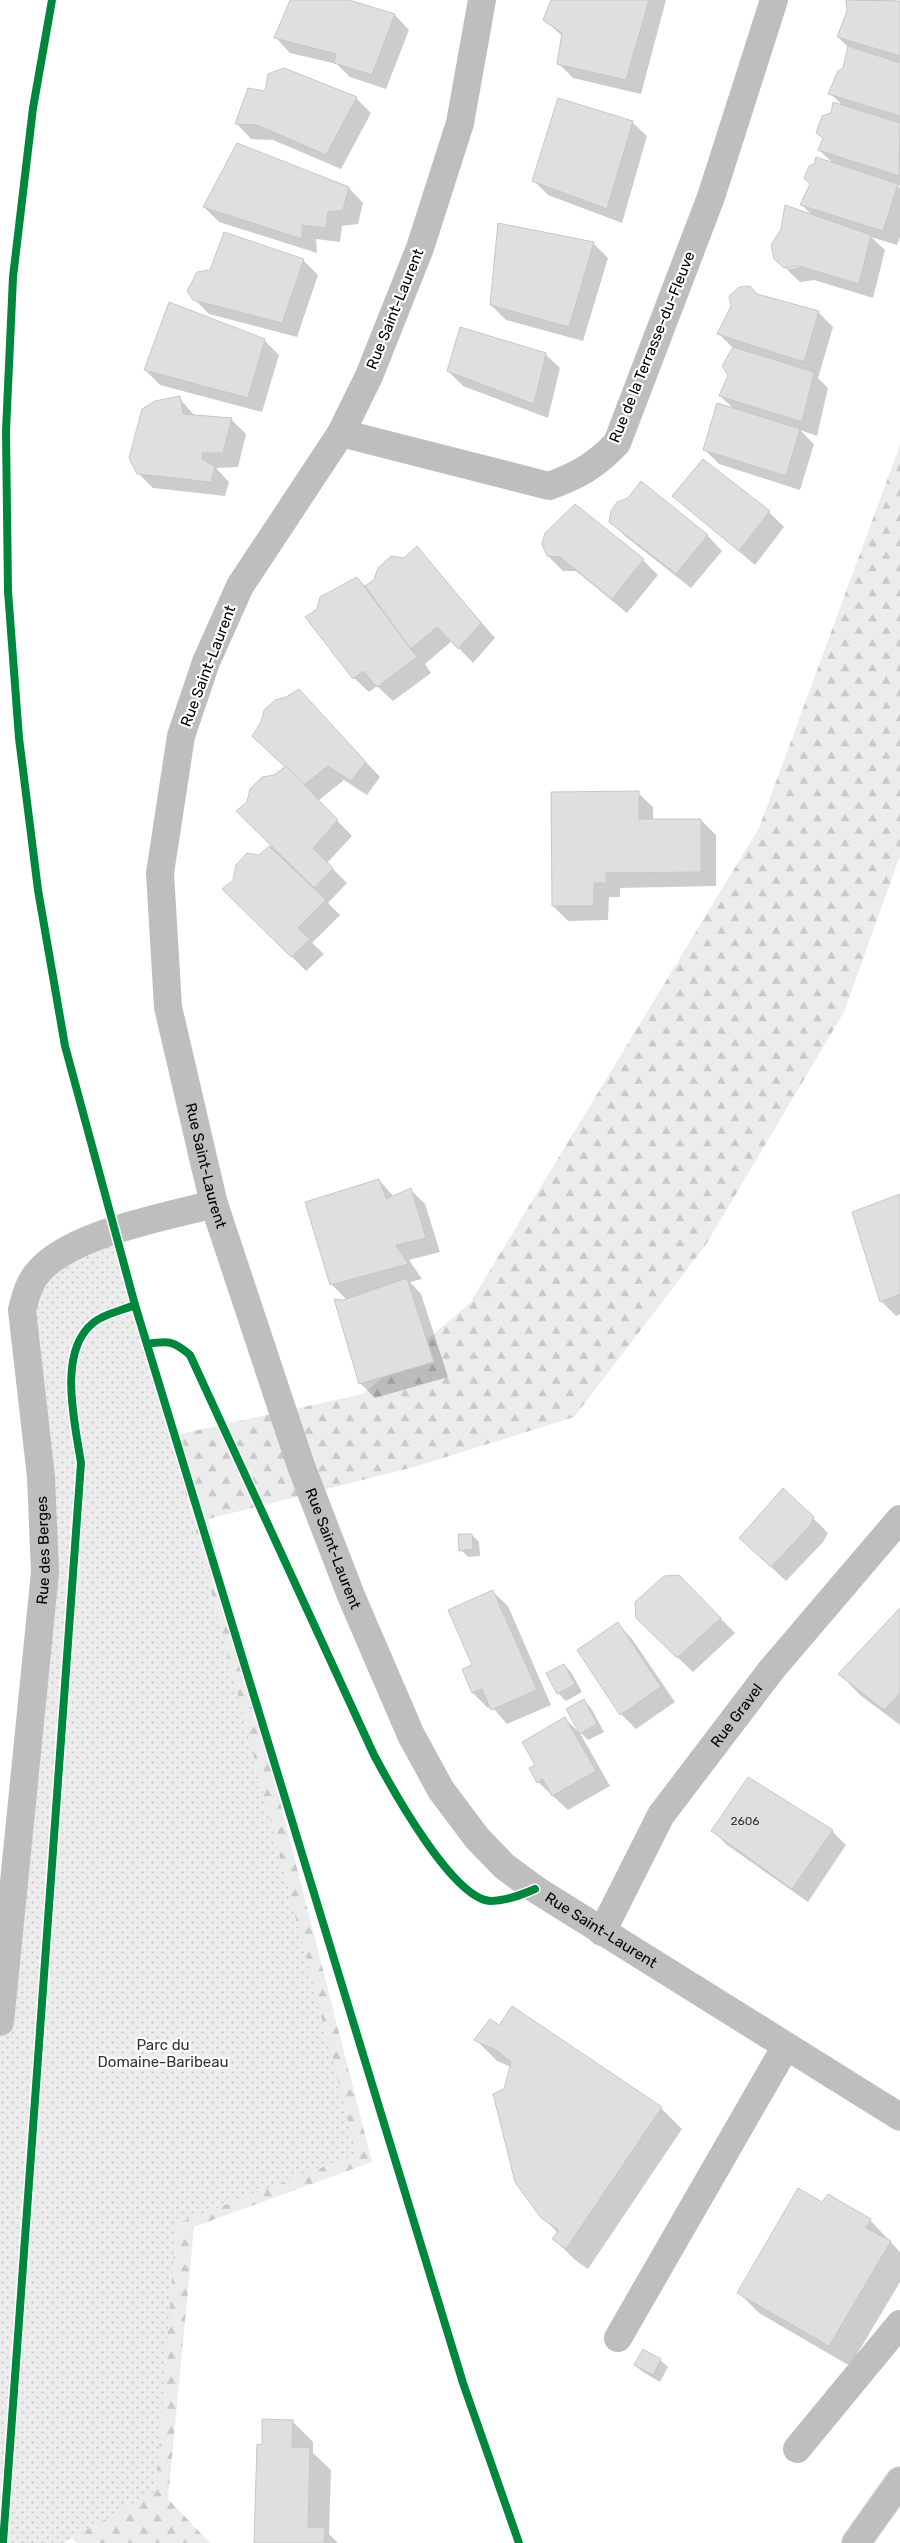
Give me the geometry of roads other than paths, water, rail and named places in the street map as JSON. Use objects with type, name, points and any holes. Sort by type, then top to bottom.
[{"type":"street","name":"Rue Saint-Laurent","points":[[482,0],[460,123],[420,248],[369,376],[342,433],[240,586],[206,662],[180,736],[160,873],[168,1007],[214,1204],[301,1466],[352,1598],[411,1735],[441,1790],[477,1838],[504,1866],[535,1889],[900,2117]]},
{"type":"street","name":"Rue de la Terrasse-du-Fleuve","points":[[342,433],[548,486],[579,474],[599,462],[617,443],[711,197],[774,0]]},
{"type":"street","name":"Rue des Berges","points":[[0,2022],[44,1572],[41,1476],[22,1310],[27,1292],[36,1274],[57,1257],[81,1243],[214,1204]]},
{"type":"street","name":"Rue Gravel","points":[[602,1932],[661,1815],[772,1668],[900,1520]]},
{"type":"street","points":[[618,2338],[786,2046]]},
{"type":"street","points":[[797,2449],[900,2324]]},
{"type":"street","points":[[856,2543],[900,2481]]},
{"type":"park label","name":"Parc du Domaine-Baribeau","points":[[163,2054]]}]
